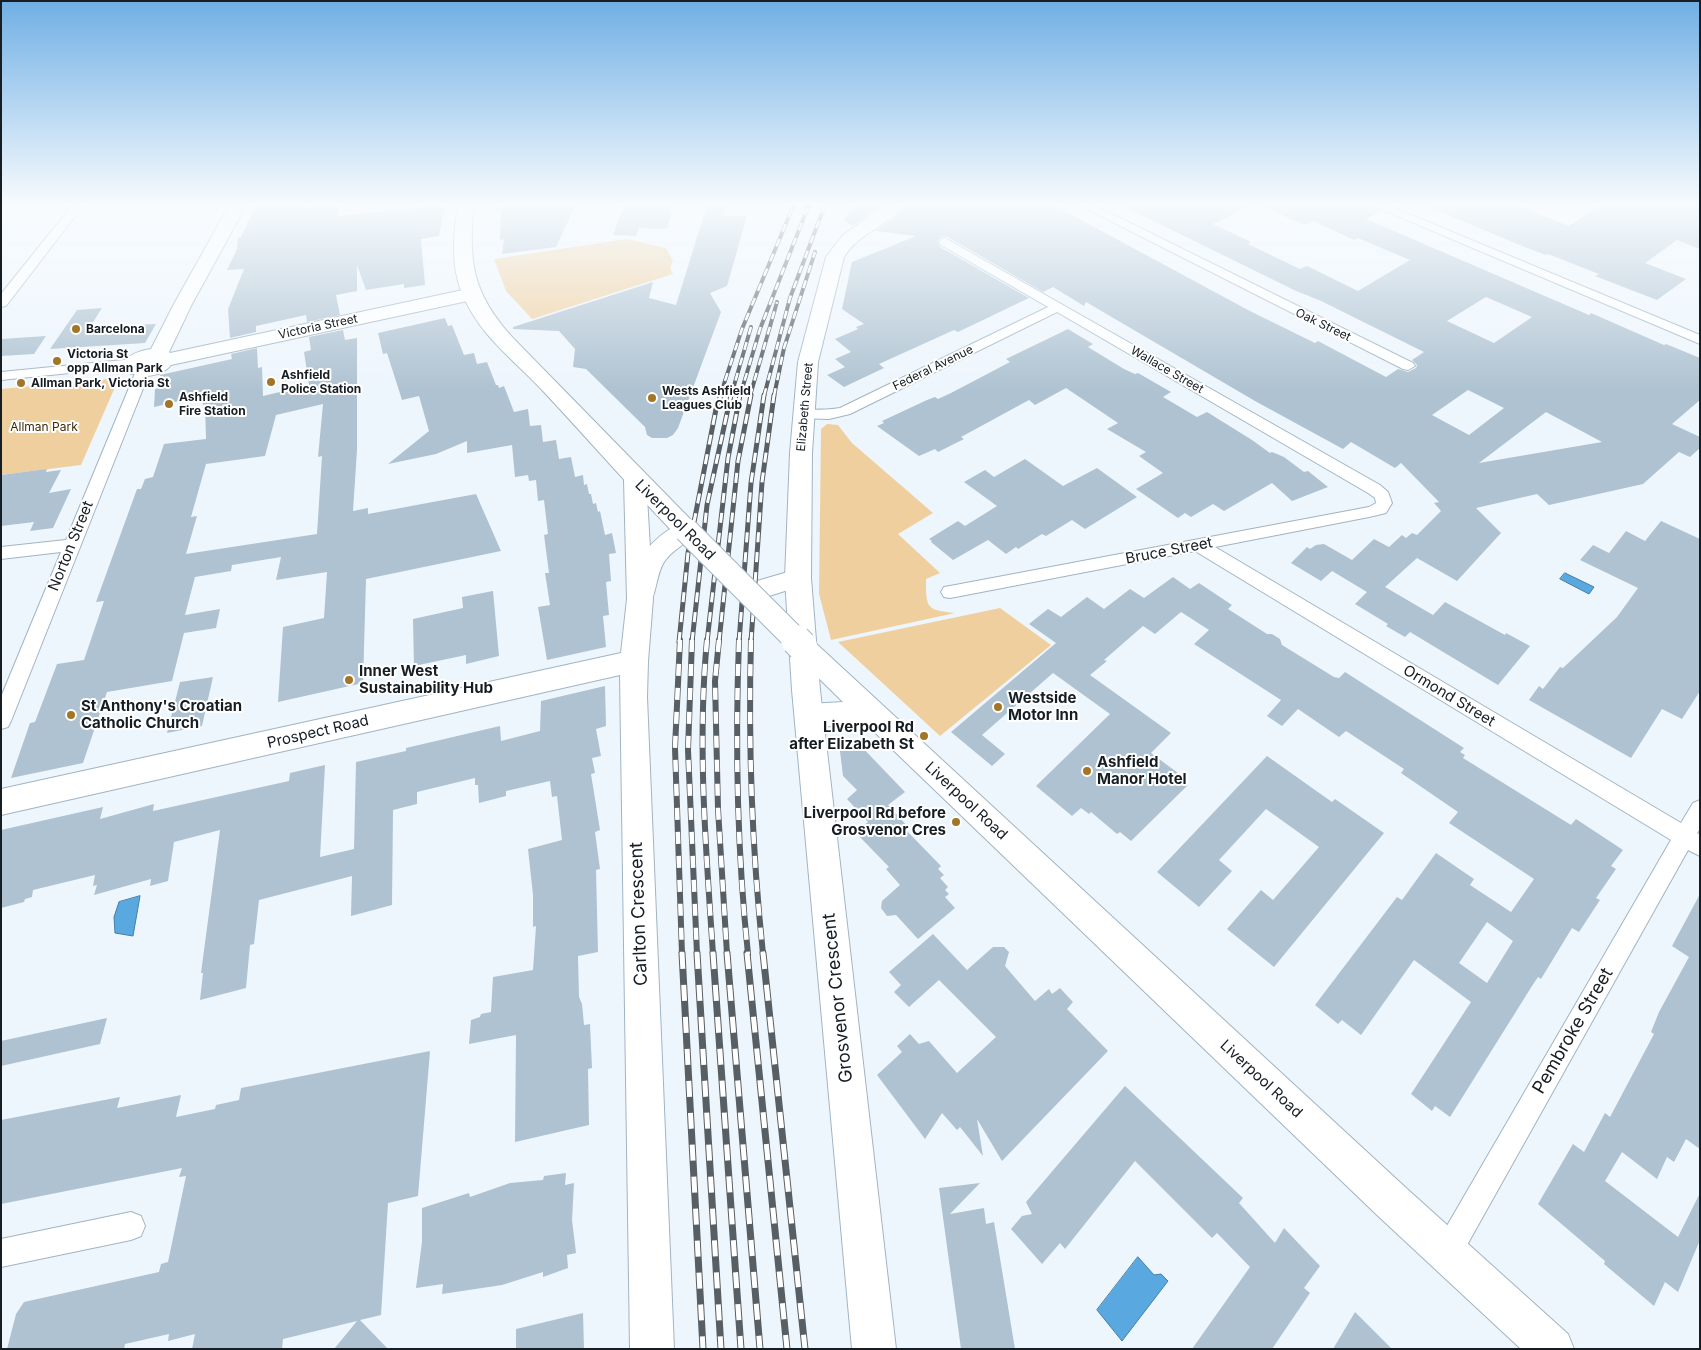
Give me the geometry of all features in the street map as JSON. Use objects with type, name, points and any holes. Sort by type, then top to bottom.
[{"type":"main road","points":[[161,357],[183,304],[205,265]]},
{"type":"main road","name":"Liverpool Road","points":[[467,265],[472,294],[481,310],[506,341],[552,388],[635,480],[686,530],[757,591],[802,646],[870,711],[1447,1253],[1553,1349]]},
{"type":"main road","name":"Elizabeth Street","points":[[802,646],[798,578],[803,415],[811,347],[833,265]]},
{"type":"main road","name":"Victoria Street","points":[[139,367],[157,367],[161,357],[472,294]]},
{"type":"main road","name":"Carlton Crescent","points":[[635,480],[640,599],[634,660],[635,786],[652,1349]]},
{"type":"main road","points":[[640,599],[647,571],[658,550],[686,530]]},
{"type":"main road","points":[[757,591],[798,578]]},
{"type":"main road","name":"Grosvenor Crescent","points":[[802,646],[874,1349]]},
{"type":"main road","name":"Prospect Road","points":[[1,802],[634,660]]},
{"type":"main road","points":[[809,716],[870,711]]},
{"type":"street","points":[[1,303],[31,265]]},
{"type":"street","name":"Wallace Street","points":[[986,265],[1374,489],[1382,496],[1384,503]]},
{"type":"street","name":"Oak Street","points":[[1205,265],[1408,366]]},
{"type":"street","points":[[1520,265],[1700,340]]},
{"type":"street","name":"Federal Avenue","points":[[803,415],[829,415],[845,411],[1058,307]]},
{"type":"street","points":[[1,376],[139,367]]},
{"type":"street","name":"Norton Street","points":[[1,721],[139,367]]},
{"type":"street","name":"Bruce Street","points":[[950,592],[1375,511],[1383,506],[1384,503]]},
{"type":"street","points":[[1,553],[71,545]]},
{"type":"street","name":"Ormond Street","points":[[1198,545],[1692,842]]},
{"type":"street","name":"Pembroke Street","points":[[1447,1253],[1692,842],[1700,809]]},
{"type":"street","points":[[1,1253],[131,1226]]},
{"type":"green space","points":[[496,265],[671,265],[670,268],[673,274],[532,319],[506,291]]},
{"type":"green space","name":"Allman Park","points":[[119,378],[81,465],[1,475],[1,389]]},
{"type":"green space","points":[[827,424],[838,425],[852,443],[933,513],[898,534],[940,573],[926,579],[926,596],[930,606],[933,609],[955,613],[831,640],[819,594],[821,429]]},
{"type":"green space","points":[[1000,608],[1051,645],[940,736],[838,642]]},
{"type":"water","points":[[1565,573],[1594,587],[1589,594],[1560,579]]},
{"type":"water","points":[[140,896],[133,936],[115,933],[114,917],[119,902]]},
{"type":"water","points":[[1138,1257],[1154,1275],[1161,1274],[1168,1281],[1122,1341],[1097,1310]]},
{"type":"building","points":[[229,265],[357,265],[357,291],[336,295],[340,315],[307,322],[306,315],[256,326],[256,332],[230,338],[228,309],[244,269],[227,270]]},
{"type":"building","points":[[357,265],[423,265],[425,285],[404,288],[404,284],[366,290]]},
{"type":"building","points":[[688,265],[733,265],[727,286],[710,293],[721,312],[678,428],[673,435],[667,438],[652,438],[647,435],[645,427],[586,369],[573,367],[575,349],[559,331],[513,329],[513,327],[653,282],[649,298],[676,305]]},
{"type":"building","points":[[851,265],[971,265],[1029,298],[958,332],[954,330],[879,364],[884,368],[844,387],[827,375],[845,367],[835,359],[851,352],[835,339],[858,329],[856,327],[864,324],[842,309]]},
{"type":"building","points":[[996,265],[1165,265],[1248,310],[1315,343],[1318,341],[1386,377],[1398,369],[1408,372],[1416,368],[1417,365],[1412,360],[1424,352],[1243,265],[1292,265],[1300,269],[1307,266],[1358,291],[1402,265],[1473,265],[1589,315],[1591,313],[1664,345],[1666,344],[1700,358],[1700,400],[1672,424],[1700,437],[1700,448],[1690,457],[1679,452],[1643,484],[1549,505],[1537,494],[1476,508],[1501,533],[1457,581],[1417,558],[1385,587],[1433,615],[1445,602],[1505,635],[1506,633],[1530,646],[1498,685],[1410,632],[1405,637],[1386,626],[1388,624],[1355,604],[1367,592],[1332,571],[1321,581],[1291,563],[1307,547],[1310,549],[1316,545],[1324,544],[1352,560],[1374,539],[1389,547],[1402,535],[1406,538],[1412,533],[1417,535],[1441,511],[1434,503],[1439,502],[1401,463],[1395,468],[1351,442],[1343,449],[1255,401],[1086,302],[1084,306],[1053,287],[1043,292]],"holes":[[[1486,297],[1532,317],[1494,343],[1447,321]],[[1468,390],[1504,408],[1469,435],[1432,415]],[[1546,412],[1602,442],[1479,463]]]},
{"type":"building","points":[[1576,265],[1650,265],[1686,279],[1657,300],[1595,276],[1599,274]]},
{"type":"building","points":[[102,308],[90,327],[156,324],[145,343],[50,349],[77,310]]},
{"type":"building","points":[[445,318],[448,326],[452,325],[464,355],[474,353],[477,364],[487,362],[496,385],[499,388],[504,386],[514,412],[528,409],[530,426],[541,425],[543,442],[556,440],[559,459],[571,457],[575,477],[583,475],[584,485],[587,484],[593,504],[596,503],[598,512],[600,511],[605,535],[612,533],[616,553],[609,554],[611,581],[606,582],[609,615],[603,616],[606,647],[547,660],[538,607],[550,605],[545,573],[549,573],[544,535],[548,534],[544,500],[538,501],[536,480],[529,481],[528,475],[515,477],[512,445],[467,453],[467,441],[436,454],[388,464],[429,431],[419,396],[402,400],[387,353],[383,354],[378,333]]},
{"type":"building","points":[[1068,329],[1093,344],[1088,347],[1124,369],[1135,374],[1138,373],[1171,392],[1163,397],[1197,417],[1207,412],[1270,453],[1272,452],[1284,457],[1304,472],[1308,471],[1328,487],[1292,501],[1272,483],[1224,511],[1213,504],[1191,517],[1185,513],[1178,518],[1136,489],[1163,473],[1139,456],[1146,452],[1107,429],[1118,423],[1066,388],[1035,405],[1029,400],[961,437],[964,439],[938,452],[935,449],[919,456],[877,426],[884,423],[882,421],[927,400],[935,397],[938,399],[951,393],[1010,362],[1006,359]]},
{"type":"building","points":[[343,330],[345,340],[357,338],[357,450],[353,511],[368,508],[368,514],[476,494],[501,551],[366,579],[363,683],[278,702],[283,627],[324,618],[327,572],[276,580],[281,557],[232,565],[231,571],[195,577],[185,615],[220,609],[216,628],[184,633],[172,681],[107,692],[83,763],[11,778],[30,723],[35,722],[57,664],[84,660],[104,601],[96,602],[137,489],[141,489],[145,479],[153,477],[164,444],[206,439],[205,404],[203,405],[202,398],[188,401],[188,399],[154,407],[155,389],[158,388],[160,375],[232,359],[231,354],[257,348],[258,368],[262,367],[263,396],[309,385],[304,352],[311,350],[309,337]],"holes":[[[323,404],[318,457],[322,456],[317,534],[186,554],[197,516],[191,517],[206,464],[265,456],[276,415]]]},
{"type":"building","points":[[46,336],[34,354],[1,356],[1,339]]},
{"type":"building","points":[[1025,459],[1063,486],[1097,468],[1137,497],[1085,529],[1072,520],[1046,536],[1042,534],[1006,554],[988,540],[953,560],[931,542],[929,539],[958,521],[965,526],[997,506],[964,482],[985,470],[994,477]]},
{"type":"building","points":[[47,469],[46,472],[61,470],[49,493],[71,489],[53,528],[30,531],[34,522],[1,526],[1,475]]},
{"type":"building","points":[[1661,521],[1700,539],[1700,691],[1682,719],[1662,709],[1631,758],[1529,700],[1539,686],[1543,689],[1560,667],[1563,668],[1617,617],[1638,588],[1580,560],[1593,545],[1609,553],[1626,531],[1645,541]]},
{"type":"building","points":[[1173,577],[1190,589],[1199,583],[1232,605],[1228,609],[1267,634],[1272,634],[1280,639],[1282,645],[1334,677],[1339,678],[1345,672],[1464,748],[1460,752],[1465,755],[1463,758],[1571,825],[1576,819],[1623,850],[1611,866],[1616,869],[1596,898],[1600,900],[1579,932],[1572,928],[1541,979],[1538,977],[1450,1117],[1435,1106],[1432,1111],[1411,1094],[1471,1002],[1414,960],[1361,1035],[1342,1020],[1338,1024],[1315,1005],[1397,897],[1402,900],[1436,853],[1474,879],[1470,885],[1511,912],[1534,879],[1449,823],[1458,812],[1401,773],[1404,769],[1346,731],[1339,737],[1298,709],[1282,726],[1267,716],[1281,700],[1194,644],[1209,630],[1181,612],[1155,634],[1143,626],[1104,660],[1107,661],[1090,675],[1171,733],[1151,753],[1178,773],[1175,775],[1188,785],[1131,841],[1120,832],[1117,834],[1091,812],[1089,814],[1081,808],[1072,816],[1036,786],[1110,714],[1053,673],[982,735],[1005,754],[992,766],[951,732],[1056,643],[1029,624],[1048,609],[1061,617],[1087,597],[1104,609],[1130,589],[1144,598]],"holes":[[[1487,922],[1513,941],[1487,983],[1459,963]]]},
{"type":"building","points":[[493,591],[499,656],[466,664],[466,655],[414,666],[413,619],[463,608],[462,597]]},
{"type":"building","points":[[213,677],[202,726],[167,733],[180,682]]},
{"type":"building","points":[[605,686],[606,726],[596,729],[601,756],[592,758],[595,773],[591,774],[600,830],[595,832],[600,869],[596,870],[598,952],[578,956],[579,997],[582,1004],[584,1025],[590,1024],[592,1068],[588,1069],[589,1125],[515,1142],[516,1035],[469,1044],[471,1020],[480,1017],[481,1014],[491,1012],[493,977],[533,970],[536,926],[533,927],[533,895],[528,849],[562,840],[557,796],[552,797],[550,781],[506,791],[506,796],[479,803],[478,785],[475,785],[475,778],[417,792],[417,804],[393,810],[392,905],[351,916],[352,876],[259,900],[254,944],[250,945],[246,988],[200,1000],[203,973],[201,973],[220,830],[174,842],[168,881],[150,886],[151,879],[94,895],[97,885],[93,886],[95,875],[33,890],[32,897],[25,899],[24,902],[1,908],[1,830],[103,807],[100,819],[154,804],[153,811],[289,781],[290,773],[325,765],[320,857],[354,849],[356,762],[500,726],[501,741],[540,731],[541,701]]},
{"type":"building","points":[[850,740],[859,744],[905,792],[888,805],[908,827],[905,829],[941,866],[938,869],[944,875],[940,878],[948,887],[945,890],[949,894],[945,897],[955,908],[918,939],[896,915],[887,916],[881,908],[882,901],[900,885],[886,869],[889,867],[855,832],[868,822],[847,799],[857,790],[843,776],[839,743]]},
{"type":"building","points":[[1267,756],[1332,802],[1335,799],[1384,833],[1274,967],[1227,929],[1261,890],[1273,900],[1319,847],[1266,809],[1219,860],[1232,871],[1199,907],[1157,872]]},
{"type":"building","points":[[1700,894],[1700,1149],[1686,1139],[1674,1162],[1667,1157],[1657,1179],[1622,1152],[1605,1181],[1678,1237],[1700,1193],[1700,1240],[1678,1292],[1665,1282],[1654,1306],[1538,1204],[1573,1144],[1584,1152],[1605,1113],[1610,1117],[1654,1034],[1651,1032],[1659,1012],[1689,957],[1672,946]]},
{"type":"building","points":[[933,934],[967,970],[993,947],[1004,947],[1009,952],[1005,966],[1035,1001],[1049,989],[1052,994],[1060,988],[1073,1002],[1067,1009],[1108,1051],[1002,1161],[977,1119],[983,1156],[960,1127],[957,1130],[942,1113],[925,1139],[877,1075],[902,1052],[897,1046],[910,1034],[919,1044],[929,1041],[957,1073],[996,1037],[939,980],[909,1007],[894,992],[901,985],[889,972]]},
{"type":"building","points":[[107,1018],[100,1044],[1,1066],[1,1041]]},
{"type":"building","points":[[430,1051],[418,1196],[388,1203],[381,1315],[360,1320],[388,1349],[334,1349],[357,1321],[283,1339],[282,1349],[192,1349],[195,1334],[168,1341],[169,1334],[125,1344],[124,1349],[7,1349],[16,1314],[24,1302],[159,1272],[161,1264],[168,1262],[186,1176],[179,1177],[182,1168],[1,1204],[1,1120],[120,1097],[117,1108],[181,1095],[176,1117],[215,1109],[216,1105],[239,1100],[241,1088]]},
{"type":"building","points":[[1125,1086],[1243,1198],[1239,1203],[1275,1243],[1284,1228],[1320,1266],[1304,1288],[1310,1293],[1272,1349],[1192,1349],[1250,1267],[1217,1233],[1212,1238],[1135,1161],[1065,1249],[1060,1243],[1042,1264],[1011,1229],[1022,1216],[1032,1214],[1026,1202]]},
{"type":"building","points":[[566,1173],[565,1185],[574,1183],[572,1220],[576,1253],[567,1255],[568,1268],[543,1277],[543,1272],[502,1285],[442,1294],[443,1284],[416,1288],[422,1242],[422,1208],[469,1193],[470,1197],[510,1183],[543,1180],[544,1176]]},
{"type":"building","points":[[980,1183],[950,1214],[984,1208],[986,1224],[994,1222],[1015,1349],[961,1349],[939,1188]]},
{"type":"building","points":[[1355,1312],[1392,1349],[1333,1349]]},
{"type":"building","points":[[583,1313],[584,1349],[516,1349],[516,1329]]},
{"type":"railway","points":[[720,396],[742,329],[769,265]]},
{"type":"railway","points":[[740,396],[760,329],[785,265]]},
{"type":"railway","points":[[764,396],[790,298],[802,265]]},
{"type":"railway","points":[[774,396],[784,348],[811,265]]},
{"type":"railway","points":[[750,396],[777,302]]},
{"type":"railway","points":[[731,396],[751,327]]},
{"type":"railway","points":[[679,642],[688,553],[716,409],[721,395]]},
{"type":"railway","points":[[692,642],[707,505],[731,395]]},
{"type":"railway","points":[[707,642],[728,458],[740,395]]},
{"type":"railway","points":[[719,642],[738,461],[751,395]]},
{"type":"railway","points":[[739,642],[751,483],[764,395]]},
{"type":"railway","points":[[751,642],[762,482],[774,395]]},
{"type":"railway","points":[[680,640],[675,748],[682,954]]},
{"type":"railway","points":[[692,640],[688,750],[697,954]]},
{"type":"railway","points":[[707,640],[704,679],[703,758],[705,836],[713,954]]},
{"type":"railway","points":[[719,640],[715,681],[718,809],[727,954]]},
{"type":"railway","points":[[739,640],[738,797],[741,876],[748,954]]},
{"type":"railway","points":[[751,640],[750,719],[752,797],[756,876],[763,954]]},
{"type":"railway","points":[[682,953],[703,1349]]},
{"type":"railway","points":[[697,953],[721,1349]]},
{"type":"railway","points":[[713,953],[741,1349]]},
{"type":"railway","points":[[727,953],[760,1349]]},
{"type":"railway","points":[[747,953],[787,1349]]},
{"type":"railway","points":[[763,953],[805,1349]]},
{"type":"place","name":"Barcelona","points":[[76,329]]},
{"type":"place","name":"Victoria St opp Allman Park","points":[[57,361]]},
{"type":"place","name":"Ashfield Police Station","points":[[271,382]]},
{"type":"place","name":"Allman Park, Victoria St","points":[[21,383]]},
{"type":"place","name":"Wests Ashfield Leagues Club","points":[[652,398]]},
{"type":"place","name":"Ashfield Fire Station","points":[[169,404]]},
{"type":"place","name":"Inner West Sustainability Hub","points":[[349,680]]},
{"type":"place","name":"Westside Motor Inn","points":[[998,707]]},
{"type":"place","name":"St Anthony's Croatian Catholic Church","points":[[71,715]]},
{"type":"place","name":"Liverpool Rd after Elizabeth St","points":[[924,736]]},
{"type":"place","name":"Ashfield Manor Hotel","points":[[1087,771]]},
{"type":"place","name":"Liverpool Rd before Grosvenor Cres","points":[[956,822]]}]
